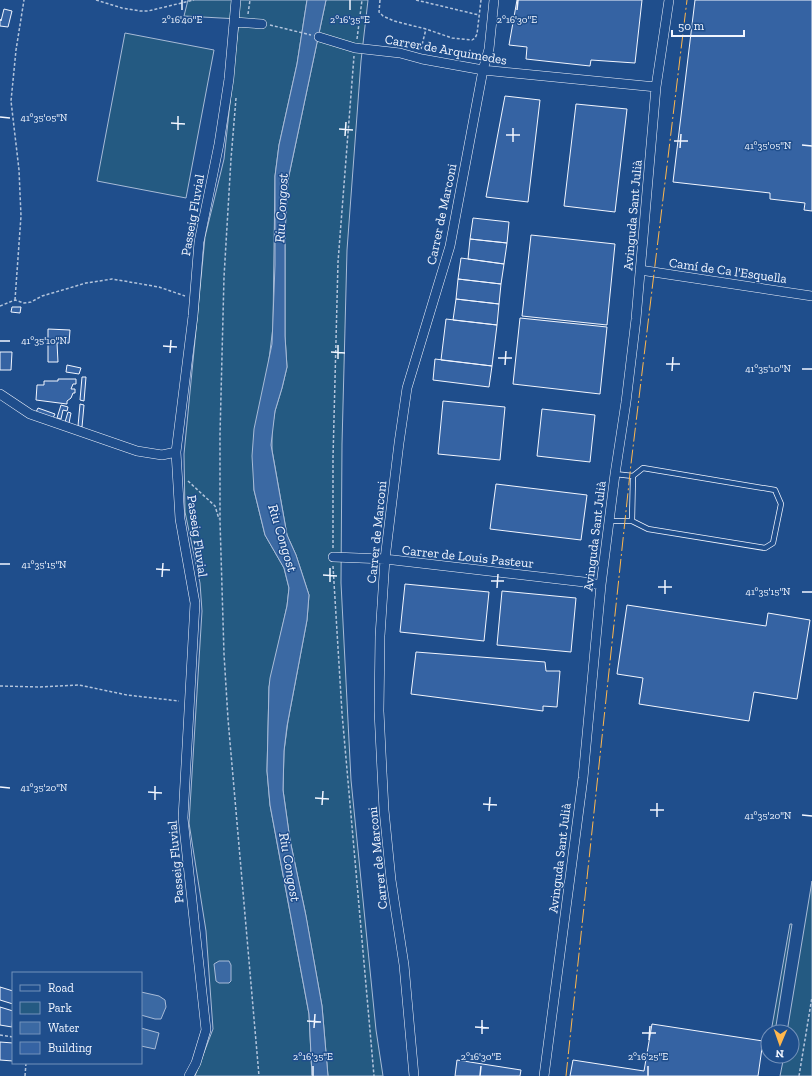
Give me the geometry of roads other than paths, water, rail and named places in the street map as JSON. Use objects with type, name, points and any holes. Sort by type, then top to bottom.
[{"type":"street","name":"Passeig Fluvial","points":[[189,1076],[196,1063],[206,1030],[183,818],[196,603],[180,519],[176,452],[199,242],[219,144],[229,79],[236,0]]},
{"type":"street","name":"Carrer de Marconi","points":[[414,1076],[404,965],[392,880],[383,787],[379,711],[380,636],[385,560],[398,443],[407,388],[450,246],[483,70],[489,49],[494,0]]},
{"type":"street","name":"Avinguda Sant Julià","points":[[544,1076],[583,778],[608,521],[626,402],[640,270],[656,87],[669,0]]},
{"type":"street","points":[[234,22],[262,24]]},
{"type":"street","name":"Carrer de Arquimedes","points":[[319,37],[355,48],[400,52],[419,58],[483,70],[656,87]]},
{"type":"street","name":"Camí de Ca l'Esquella","points":[[640,270],[812,296]]},
{"type":"street","points":[[0,394],[30,414],[137,451],[162,454],[176,452]]},
{"type":"street","name":"Carrer de Louis Pasteur","points":[[333,557],[385,560],[584,582],[601,586]]},
{"type":"lane","points":[[608,521],[632,522],[648,529],[765,548],[773,543],[782,504],[775,490],[643,468],[633,476],[615,474]]},
{"type":"lane","points":[[632,522],[633,476]]},
{"type":"water","name":"Riu Congost","points":[[307,0],[326,0],[288,180],[285,235],[285,336],[287,367],[275,411],[271,445],[287,535],[296,555],[309,595],[307,620],[287,726],[284,751],[283,790],[290,840],[306,916],[322,1006],[328,1076],[312,1076],[309,1014],[270,805],[267,771],[269,687],[287,606],[289,588],[284,568],[265,535],[254,490],[252,456],[254,429],[272,344],[275,265],[275,176],[279,145],[297,64]]},
{"type":"water","points":[[219,961],[229,961],[231,965],[231,981],[229,983],[219,983],[216,981],[214,964]]},
{"type":"water","points":[[142,992],[159,996],[165,1000],[166,1007],[161,1019],[142,1015]]},
{"type":"water","points":[[142,1028],[159,1033],[155,1049],[142,1046]]}]
